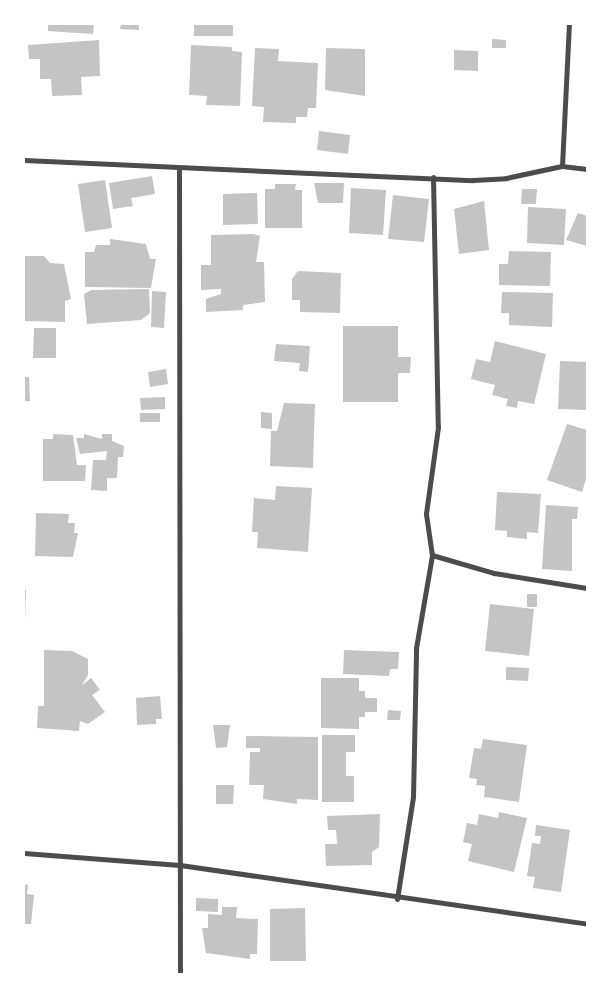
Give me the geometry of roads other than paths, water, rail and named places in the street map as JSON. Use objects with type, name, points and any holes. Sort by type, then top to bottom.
[{"type":"street","points":[[562,166],[569,24]]},
{"type":"street","points":[[24,160],[179,168],[433,177],[506,178],[562,166],[587,169]]},
{"type":"street","points":[[179,168],[180,974]]},
{"type":"street","points":[[397,899],[412,818],[416,648],[432,555],[426,514],[438,426],[433,177]]},
{"type":"street","points":[[432,555],[494,573],[587,588]]},
{"type":"street","points":[[24,853],[180,864],[397,899],[587,924]]}]
